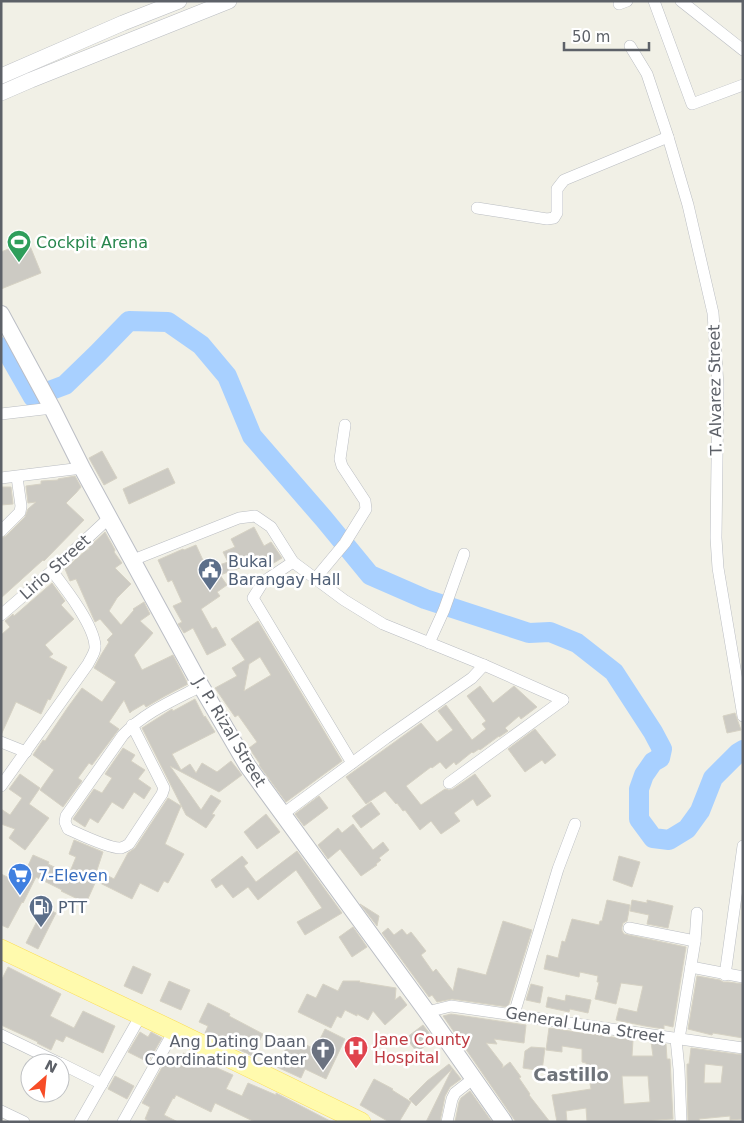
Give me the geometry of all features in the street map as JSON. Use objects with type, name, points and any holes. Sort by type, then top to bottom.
[{"type":"main road","name":"J. P. Rizal Street","points":[[1,314],[109,518],[247,765],[428,1012],[504,1122]]},
{"type":"main road","points":[[1,949],[361,1122]]},
{"type":"street","points":[[1,76],[179,1]]},
{"type":"street","points":[[1,94],[31,80],[229,1]]},
{"type":"street","points":[[654,1],[692,104],[743,85]]},
{"type":"street","points":[[681,1],[743,50]]},
{"type":"street","points":[[123,23],[130,40]]},
{"type":"street","name":"T. Alvarez Street","points":[[630,46],[647,74],[668,137],[688,205],[713,313],[718,385],[716,538],[718,568],[743,716]]},
{"type":"street","points":[[25,66],[31,80]]},
{"type":"street","points":[[477,208],[547,220],[554,218],[557,213],[557,189],[564,180],[668,137]]},
{"type":"street","points":[[1,414],[52,408]]},
{"type":"street","points":[[315,579],[343,546],[366,509],[364,501],[342,466],[340,459],[345,425]]},
{"type":"street","points":[[1,478],[82,468]]},
{"type":"street","points":[[1,531],[20,512],[21,506],[17,477]]},
{"type":"street","points":[[133,560],[239,518],[255,516],[271,527],[292,562],[344,600],[383,624],[484,665],[563,700],[449,783]]},
{"type":"street","name":"Lirio Street","points":[[1,615],[109,518]]},
{"type":"street","points":[[429,643],[444,610],[464,554]]},
{"type":"street","points":[[292,562],[262,582],[253,598],[352,763]]},
{"type":"street","points":[[1,786],[88,664],[96,648],[92,631],[68,591],[52,571]]},
{"type":"street","points":[[283,814],[472,678],[484,665]]},
{"type":"street","points":[[132,725],[164,788],[129,844],[123,848],[117,848],[92,840],[68,829],[65,822],[66,816],[132,725],[147,714],[202,686]]},
{"type":"street","points":[[1,742],[26,752]]},
{"type":"street","points":[[514,1014],[558,869],[575,824]]},
{"type":"street","points":[[725,975],[743,846]]},
{"type":"street","points":[[681,1122],[678,1039],[695,941],[697,913]]},
{"type":"street","points":[[629,928],[695,941]]},
{"type":"street","points":[[691,967],[743,977]]},
{"type":"street","name":"General Luna Street","points":[[428,1012],[451,1006],[743,1048]]},
{"type":"street","points":[[80,1122],[141,1015]]},
{"type":"street","points":[[123,1122],[174,1031]]},
{"type":"street","points":[[1,1035],[39,1053]]},
{"type":"street","points":[[70,1068],[102,1084]]},
{"type":"street","points":[[448,1122],[452,1099],[455,1093],[474,1078]]},
{"type":"street","points":[[1,1111],[24,1122]]},
{"type":"building","name":"Cockpit Arena","points":[[28,241],[41,273],[1,289],[1,252]]},
{"type":"building","points":[[102,451],[117,478],[104,485],[89,458]]},
{"type":"building","points":[[168,468],[175,483],[129,504],[123,489]]},
{"type":"building","points":[[75,476],[81,487],[66,503],[84,520],[44,561],[1,598],[1,538],[6,536],[25,517],[28,509],[36,502],[28,503],[26,486],[41,484],[41,481]]},
{"type":"building","points":[[1,487],[11,487],[13,504],[1,505]]},
{"type":"building","points":[[254,527],[264,546],[271,542],[282,558],[262,570],[257,562],[220,575],[227,585],[217,592],[220,596],[201,609],[212,629],[216,627],[226,645],[207,655],[193,628],[184,633],[178,624],[182,622],[173,606],[182,602],[172,580],[168,582],[158,560],[196,545],[207,569],[228,562],[223,552],[235,547],[231,539]]},
{"type":"building","points":[[105,532],[115,550],[114,552],[122,563],[115,568],[131,584],[117,598],[109,611],[121,625],[133,609],[144,602],[150,614],[140,621],[153,633],[134,655],[142,670],[173,655],[188,684],[146,707],[144,704],[130,713],[124,700],[109,722],[119,729],[92,765],[89,763],[78,778],[82,781],[63,807],[40,790],[54,770],[33,755],[82,688],[102,702],[116,682],[94,668],[109,642],[107,640],[113,634],[100,619],[95,622],[76,579],[70,581],[65,569],[89,549]]},
{"type":"building","points":[[52,583],[65,601],[61,605],[74,619],[45,645],[53,654],[49,657],[67,667],[41,714],[16,702],[1,735],[1,635],[10,627],[5,621],[13,614],[14,616]]},
{"type":"building","points":[[258,621],[342,761],[286,802],[249,748],[257,742],[238,715],[235,717],[215,688],[237,676],[232,668],[245,660],[231,639]],"holes":[[[260,657],[271,675],[244,691],[249,664]]]},
{"type":"building","points":[[480,686],[493,703],[514,686],[537,707],[521,719],[519,716],[505,728],[508,731],[480,750],[472,752],[456,765],[454,762],[446,769],[440,762],[406,786],[421,805],[445,789],[453,789],[475,774],[491,796],[477,806],[473,799],[454,813],[460,821],[441,834],[431,821],[420,830],[405,810],[403,811],[385,791],[366,804],[346,777],[421,723],[437,742],[453,730],[438,711],[446,705],[472,740],[486,729],[482,724],[486,721],[467,696]]},
{"type":"building","points":[[195,699],[204,717],[215,732],[172,754],[181,770],[190,764],[196,773],[202,763],[217,772],[231,761],[242,775],[219,792],[170,766],[201,810],[211,795],[221,801],[212,814],[215,815],[206,828],[186,815],[142,728],[172,709],[173,711]]},
{"type":"building","points":[[735,713],[741,730],[727,733],[723,716]]},
{"type":"building","points":[[535,729],[556,755],[545,764],[542,760],[525,772],[508,749]]},
{"type":"building","points":[[123,748],[135,755],[131,761],[145,770],[138,779],[151,788],[144,799],[134,792],[123,809],[112,802],[98,823],[90,818],[85,827],[73,819],[94,789],[102,793],[112,778],[105,774]]},
{"type":"building","points":[[20,774],[40,788],[29,804],[49,818],[25,850],[9,838],[15,829],[1,824],[1,809],[10,815],[22,798],[9,789]]},
{"type":"building","points":[[319,796],[328,808],[304,826],[295,814]]},
{"type":"building","points":[[168,798],[181,806],[165,844],[184,854],[168,883],[164,881],[158,892],[140,883],[132,899],[96,881],[86,903],[36,877],[8,928],[1,925],[1,874],[20,883],[33,855],[69,874],[76,857],[69,854],[74,840],[103,852],[97,870],[114,879],[128,853],[135,848]]},
{"type":"building","points":[[371,802],[380,814],[361,828],[352,816]]},
{"type":"building","points":[[266,814],[280,832],[257,849],[244,832]]},
{"type":"building","points":[[353,824],[373,850],[383,842],[389,850],[379,858],[381,860],[377,865],[361,876],[340,849],[328,859],[318,845],[338,828],[342,833]]},
{"type":"building","points":[[297,851],[342,913],[305,935],[297,922],[322,908],[296,870],[258,900],[248,887],[233,898],[222,884],[216,888],[211,880],[242,856],[248,863],[244,866],[256,882]]},
{"type":"building","points":[[619,856],[640,862],[632,887],[613,880]]},
{"type":"building","points":[[607,900],[630,905],[627,921],[623,923],[622,927],[624,934],[686,947],[673,1027],[664,1025],[664,1029],[616,1020],[619,1008],[637,1012],[643,986],[621,983],[616,1004],[595,999],[599,982],[597,982],[598,976],[580,972],[579,977],[544,969],[547,955],[558,958],[562,941],[565,942],[572,919],[599,925],[600,921],[602,921]]},
{"type":"building","points":[[632,900],[647,903],[647,900],[673,906],[668,928],[647,924],[649,915],[630,911]]},
{"type":"building","points":[[360,904],[379,916],[377,926]]},
{"type":"building","name":"PTT","points":[[44,907],[56,913],[38,949],[26,943]]},
{"type":"building","points":[[503,921],[532,930],[508,1007],[452,999],[437,1002],[432,995],[429,997],[382,933],[388,928],[394,935],[402,929],[407,935],[411,932],[426,951],[421,955],[433,972],[436,969],[453,991],[458,968],[486,975]]},
{"type":"building","points":[[353,927],[367,947],[352,957],[339,937]]},
{"type":"building","points":[[133,966],[151,974],[142,994],[124,986]]},
{"type":"building","points":[[8,967],[61,994],[50,1016],[74,1028],[83,1011],[115,1026],[103,1053],[66,1036],[63,1042],[56,1039],[51,1050],[1,1025],[1,981]]},
{"type":"building","points":[[697,976],[743,984],[743,1038],[713,1033],[712,1035],[688,1029]]},
{"type":"building","points":[[169,981],[190,990],[181,1010],[160,1001]]},
{"type":"building","points":[[343,981],[360,981],[396,988],[395,1000],[400,996],[407,1005],[385,1025],[373,1011],[368,1020],[345,1010],[341,1018],[337,1016],[331,1028],[298,1012],[307,994],[316,998],[323,984],[338,991]]},
{"type":"building","points":[[531,984],[543,987],[540,1003],[526,1000]]},
{"type":"building","points":[[566,995],[591,1000],[588,1013],[570,1009],[569,1012],[546,1007],[548,997],[565,1001]]},
{"type":"building","points":[[208,1003],[263,1034],[252,1056],[205,1033],[208,1026],[199,1022]]},
{"type":"building","points":[[451,1014],[526,1025],[524,1043],[494,1039],[497,1044],[486,1043],[503,1065],[502,1068],[510,1062],[521,1077],[519,1078],[529,1095],[550,1122],[516,1122],[443,1016]]},
{"type":"building","points":[[423,1025],[434,1039],[417,1052],[406,1038]]},
{"type":"building","points":[[549,1028],[633,1040],[632,1056],[653,1056],[651,1042],[666,1044],[667,1059],[670,1059],[673,1119],[587,1122],[586,1108],[566,1111],[567,1122],[557,1122],[552,1095],[591,1089],[586,1063],[582,1062],[582,1049],[562,1046],[562,1052],[546,1050]],"holes":[[[622,1076],[648,1076],[650,1102],[624,1104]]]},
{"type":"building","points":[[325,1029],[345,1039],[326,1079],[305,1069],[301,1078],[277,1067],[291,1038],[315,1049]]},
{"type":"building","points":[[140,1032],[148,1037],[151,1032],[162,1038],[148,1062],[128,1052]]},
{"type":"building","points":[[531,1047],[545,1048],[542,1071],[523,1068],[525,1051]]},
{"type":"building","points":[[691,1048],[743,1055],[743,1119],[730,1120],[730,1116],[699,1119],[700,1122],[688,1122],[687,1064],[689,1064]],"holes":[[[705,1064],[723,1066],[721,1083],[704,1083]]]},
{"type":"building","points":[[183,1053],[233,1075],[226,1089],[242,1096],[248,1083],[276,1095],[276,1093],[332,1122],[255,1122],[215,1103],[211,1112],[176,1095],[164,1115],[178,1122],[151,1122],[145,1119],[150,1107],[142,1103],[169,1055],[180,1060]]},
{"type":"building","points":[[449,1064],[461,1079],[450,1087],[445,1096],[440,1122],[426,1122],[452,1069],[416,1106],[409,1099],[427,1081]]},
{"type":"building","points":[[115,1076],[134,1086],[127,1099],[108,1089]]},
{"type":"building","points":[[374,1079],[393,1089],[411,1102],[399,1122],[389,1122],[360,1105]]},
{"type":"building","points":[[470,1091],[492,1122],[455,1122],[459,1102]]},
{"type":"waterway","points":[[49,391],[65,385],[129,321],[168,322],[201,345],[227,376],[252,436],[370,575],[425,599],[529,633],[550,632],[577,643],[614,672],[662,749],[660,758],[653,762],[644,775],[639,789],[639,819],[653,838],[669,840],[687,829],[700,811],[713,778],[743,750]]},
{"type":"waterway","points":[[1,347],[9,355],[33,397],[35,397]]},
{"type":"place","name":"Cockpit Arena","points":[[19,263]]},
{"type":"place","name":"Bukal Barangay Hall","points":[[210,591]]},
{"type":"place","name":"7-Eleven","points":[[20,896]]},
{"type":"place","name":"PTT","points":[[41,928]]},
{"type":"place","name":"Jane County Hospital","points":[[356,1069]]},
{"type":"place","name":"Ang Dating Daan Coordinating Center","points":[[323,1071]]},
{"type":"district","name":"Castillo","points":[[571,1074]]}]
